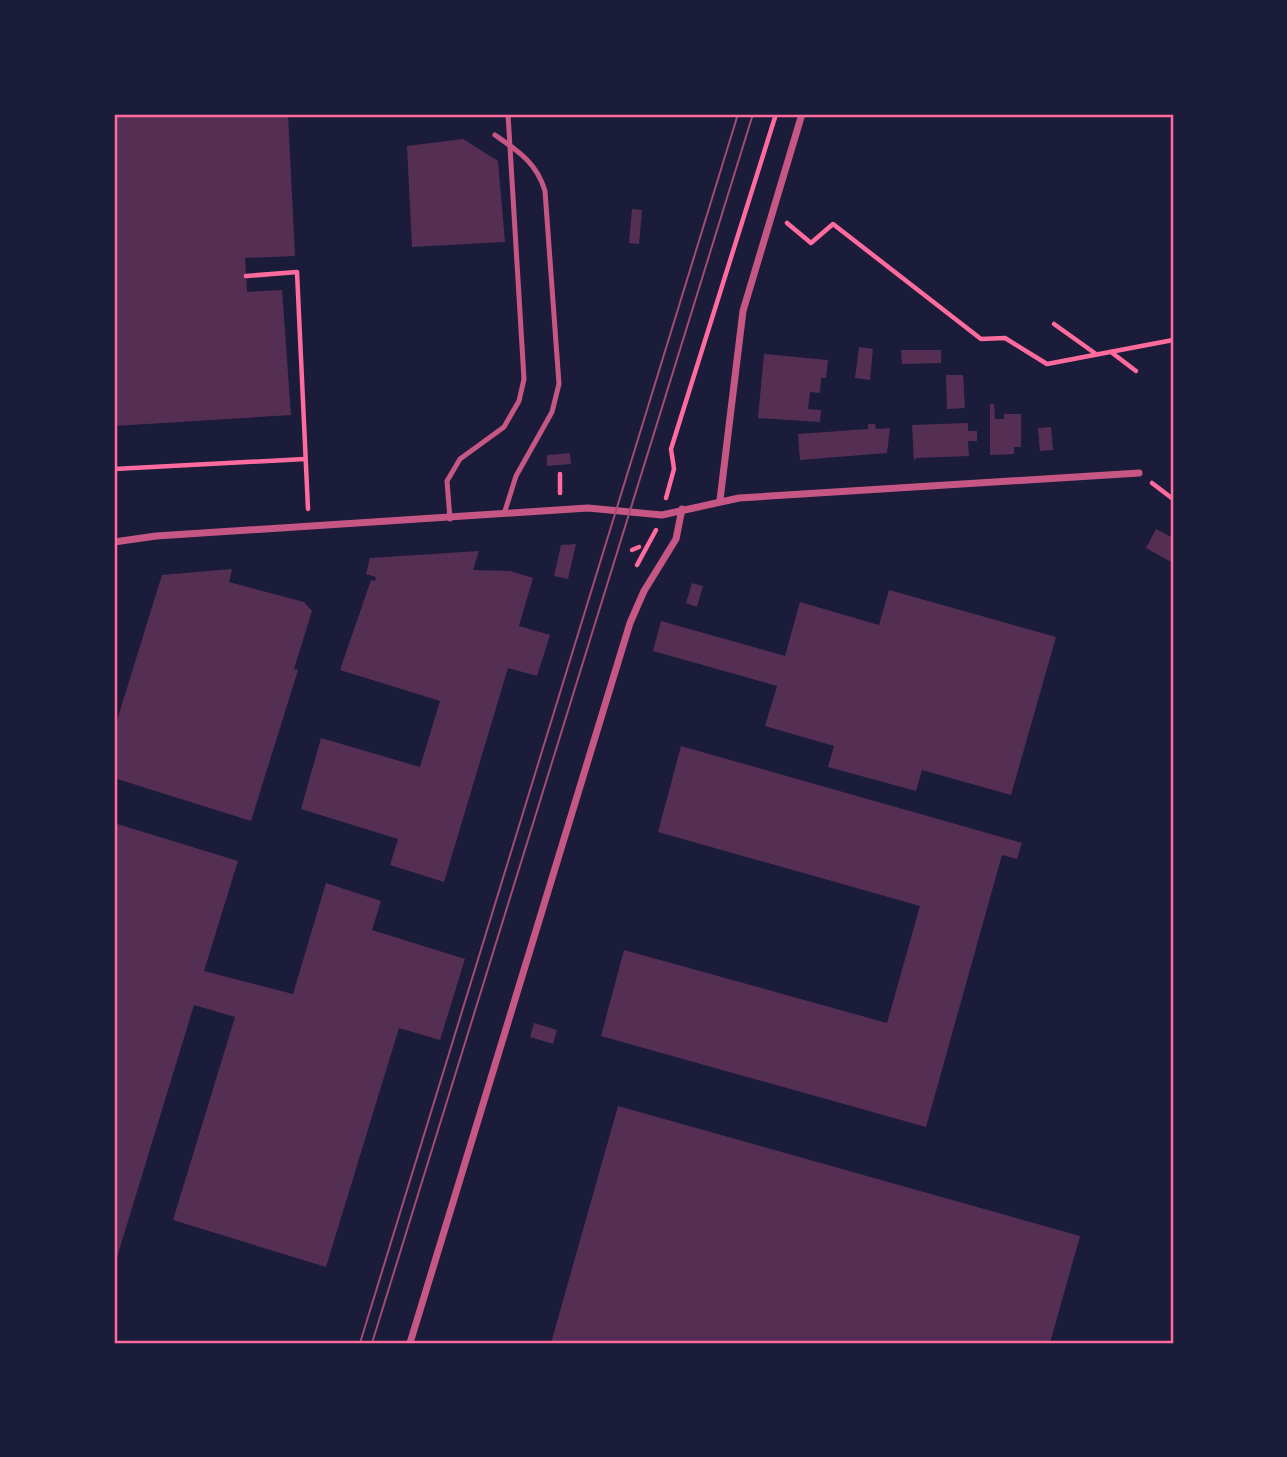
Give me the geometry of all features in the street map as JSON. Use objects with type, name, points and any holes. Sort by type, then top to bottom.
[{"type":"street","points":[[720,500],[743,311],[802,114]]},
{"type":"street","points":[[114,542],[156,536],[588,508],[662,514],[720,500],[1139,473]]},
{"type":"street","points":[[410,1343],[630,623],[643,591],[676,539],[682,509]]},
{"type":"lane","points":[[450,519],[447,481],[460,459],[504,427],[519,401],[524,379],[508,117]]},
{"type":"lane","points":[[495,135],[527,158],[539,172],[545,191],[559,384],[552,412],[516,475],[504,513]]},
{"type":"path","points":[[672,479],[674,469],[671,449],[776,114]]},
{"type":"path","points":[[772,212],[811,243],[833,224],[981,339],[1005,338],[1046,364],[1173,340]]},
{"type":"path","points":[[246,276],[297,272],[310,527]]},
{"type":"path","points":[[1054,324],[1097,355]]},
{"type":"path","points":[[1111,352],[1136,371]]},
{"type":"path","points":[[114,469],[305,459]]},
{"type":"path","points":[[1139,473],[1173,499]]},
{"type":"path","points":[[632,550],[639,547]]},
{"type":"building","points":[[114,114],[288,114],[295,256],[245,258],[247,292],[282,290],[291,415],[114,426]]},
{"type":"building","points":[[463,139],[498,161],[505,242],[412,247],[407,146]]},
{"type":"building","points":[[632,209],[642,210],[639,244],[629,243]]},
{"type":"building","points":[[859,347],[873,349],[870,380],[855,378]]},
{"type":"building","points":[[901,350],[941,350],[941,363],[902,364]]},
{"type":"building","points":[[764,354],[828,360],[826,378],[821,378],[820,393],[810,392],[808,409],[821,410],[820,422],[758,418]]},
{"type":"building","points":[[946,375],[963,375],[965,408],[947,409]]},
{"type":"building","points":[[990,404],[994,404],[995,419],[1004,419],[1004,414],[1021,414],[1021,447],[1014,447],[1014,454],[990,455]]},
{"type":"building","points":[[968,423],[968,431],[977,431],[977,441],[968,441],[969,456],[916,458],[914,461],[912,425]]},
{"type":"building","points":[[868,424],[875,424],[876,429],[890,428],[887,453],[800,460],[798,434],[868,429]]},
{"type":"building","points":[[1051,427],[1053,450],[1040,451],[1038,428]]},
{"type":"building","points":[[570,453],[571,464],[547,466],[547,455]]},
{"type":"building","points":[[1156,529],[1173,538],[1173,563],[1146,548]]},
{"type":"building","points":[[576,544],[568,579],[554,576],[561,545]]},
{"type":"building","points":[[479,551],[473,570],[510,571],[533,578],[519,626],[550,635],[537,676],[508,668],[444,882],[390,865],[398,839],[301,809],[321,738],[420,767],[440,701],[340,670],[371,580],[375,581],[376,577],[366,574],[370,558]]},
{"type":"building","points":[[232,569],[229,582],[304,602],[312,611],[294,669],[298,670],[251,821],[114,778],[114,730],[162,575]]},
{"type":"building","points":[[692,583],[703,586],[697,607],[686,603]]},
{"type":"building","points":[[889,590],[1056,637],[1011,795],[922,770],[916,791],[828,767],[834,746],[765,726],[777,686],[653,651],[661,621],[785,656],[800,602],[879,625]]},
{"type":"building","points":[[681,746],[1022,843],[1017,859],[1002,855],[926,1127],[601,1036],[624,950],[887,1023],[920,906],[658,832]]},
{"type":"building","points":[[114,823],[238,861],[204,971],[293,994],[326,883],[381,901],[372,930],[465,959],[440,1040],[399,1028],[326,1267],[173,1220],[235,1017],[194,1005],[114,1267]]},
{"type":"building","points":[[534,1023],[557,1030],[553,1044],[530,1037]]},
{"type":"building","points":[[618,1106],[1080,1236],[1050,1343],[551,1343]]},
{"type":"tram line","points":[[360,1343],[738,114]]},
{"type":"tram line","points":[[372,1343],[753,114]]}]
